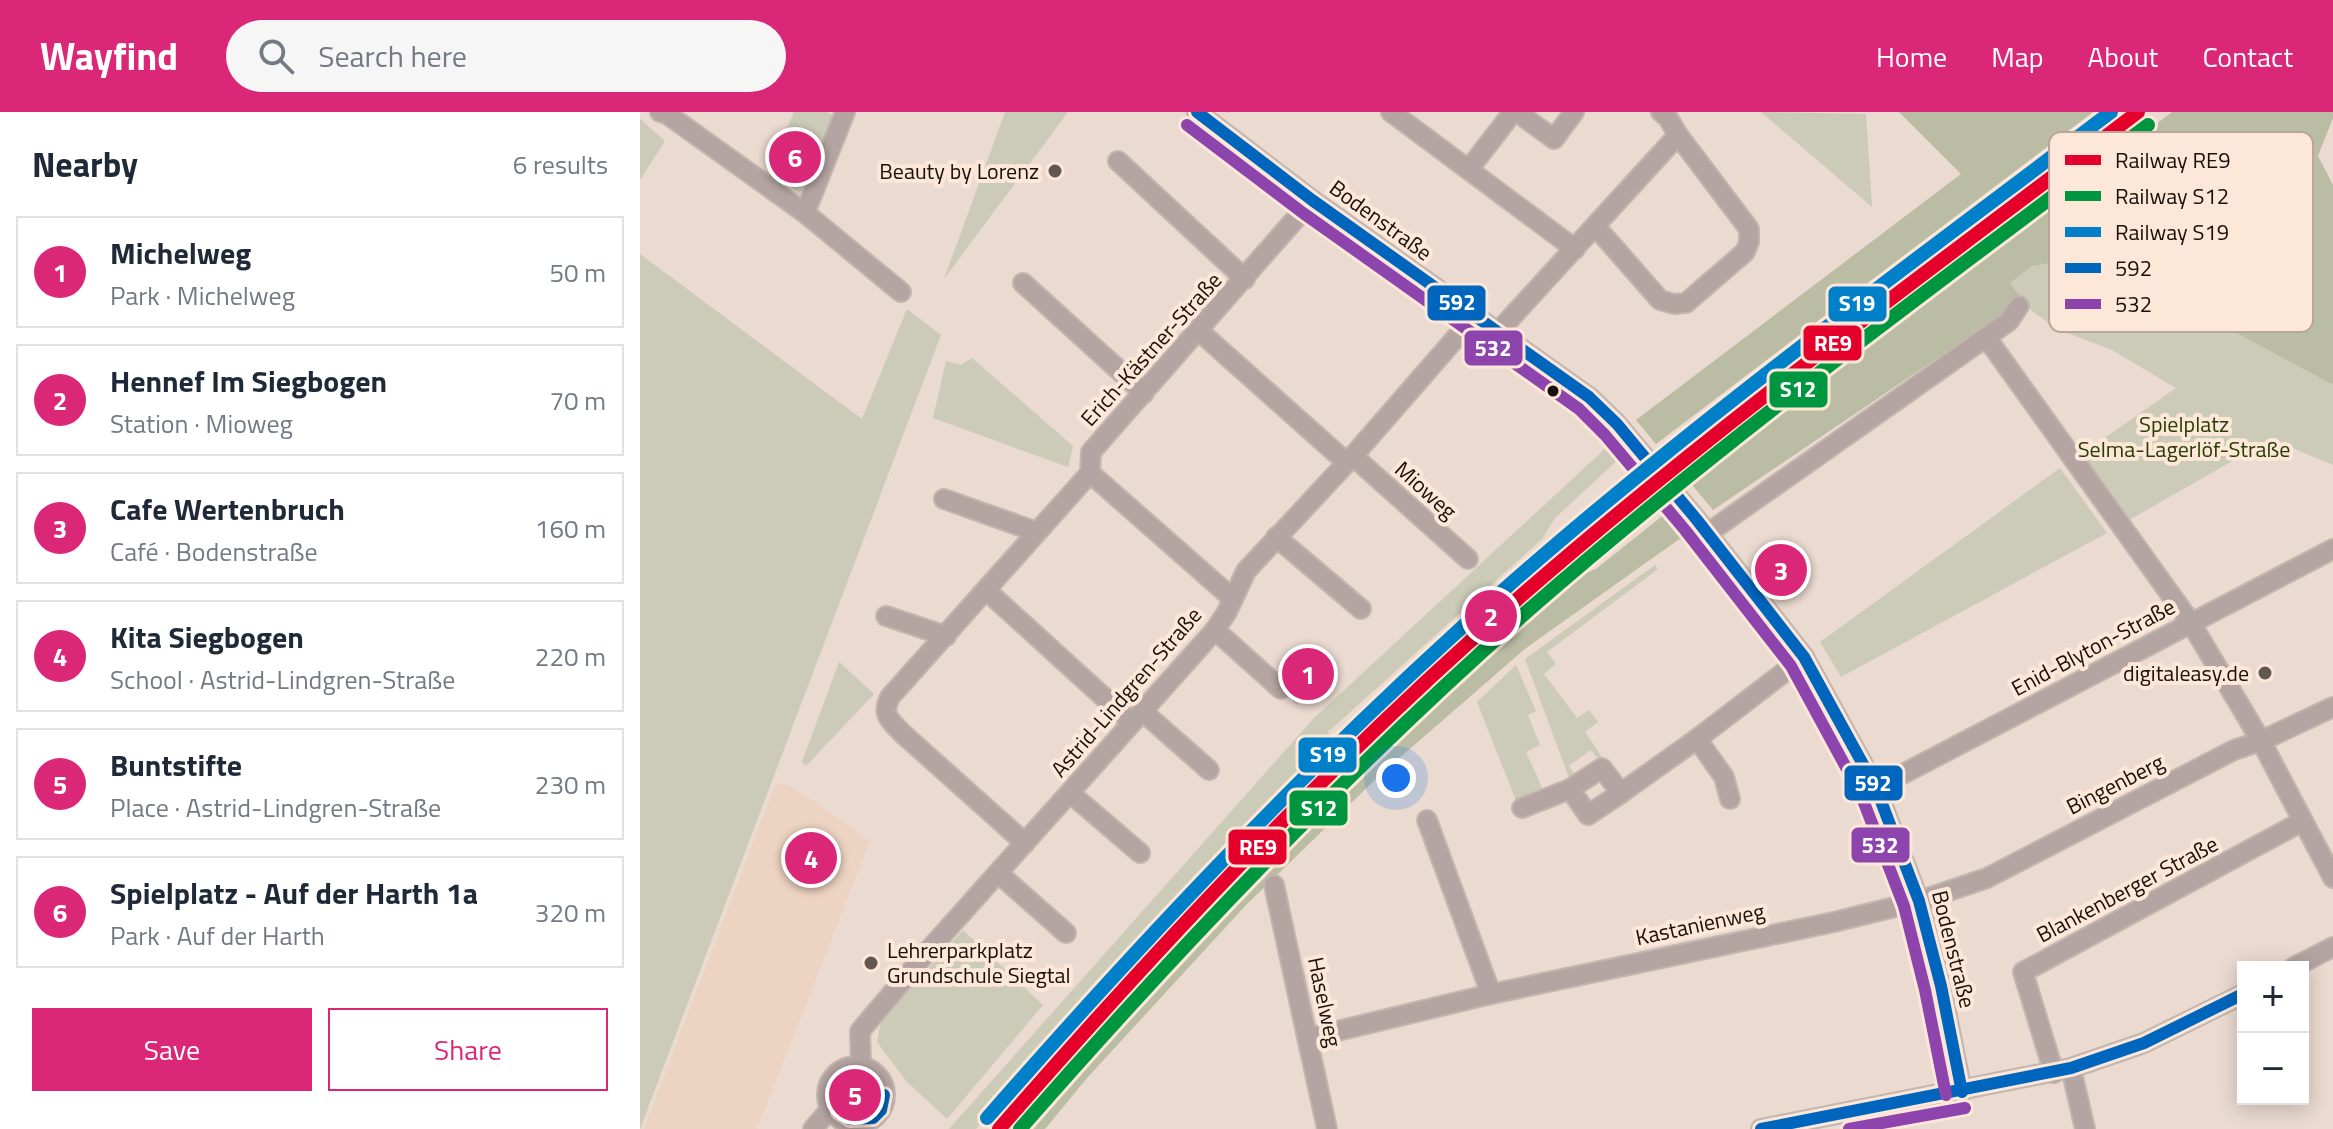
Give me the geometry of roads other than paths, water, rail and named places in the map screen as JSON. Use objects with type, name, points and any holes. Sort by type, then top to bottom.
[{"type":"street","points":[[805,213],[845,112]]},
{"type":"street","name":"Bodenstraße","points":[[1197,112],[1312,200],[1589,397],[1622,430],[1804,657],[1876,788],[1919,901],[1941,986],[1962,1092]]},
{"type":"street","points":[[1391,112],[1575,249]]},
{"type":"street","points":[[1469,169],[1515,112],[1554,139],[1574,112]]},
{"type":"street","points":[[1596,227],[1660,300],[1674,304],[1686,303],[1745,252],[1749,229],[1661,112]]},
{"type":"street","points":[[665,113],[805,213],[901,292]]},
{"type":"street","points":[[1498,332],[1678,135]]},
{"type":"street","points":[[1118,161],[1245,279]]},
{"type":"street","name":"Erich-Kästner-Straße","points":[[1025,843],[887,717],[885,707],[890,697],[1090,473],[1091,452],[1312,200]]},
{"type":"street","points":[[1023,283],[1144,393]]},
{"type":"street","points":[[1702,527],[2009,321],[2019,306]]},
{"type":"street","name":"Astrid-Lindgren-Straße","points":[[861,1066],[860,1031],[1215,630],[1246,571],[1350,460],[1474,317]]},
{"type":"street","name":"Mioweg","points":[[1199,331],[1468,559]]},
{"type":"street","points":[[1986,337],[2191,623],[2261,741],[2333,878]]},
{"type":"street","points":[[1090,473],[1232,598]]},
{"type":"street","points":[[944,499],[1037,532]]},
{"type":"street","points":[[1276,537],[1361,609]]},
{"type":"street","name":"Enid-Blyton-Straße","points":[[1876,788],[2333,549]]},
{"type":"street","points":[[987,591],[1137,717],[1209,770]]},
{"type":"street","points":[[886,616],[946,636]]},
{"type":"street","points":[[1215,630],[1281,689]]},
{"type":"street","points":[[1570,789],[1588,815],[1697,739],[1804,657]]},
{"type":"street","name":"Bingenberg","points":[[1919,901],[1987,878],[2234,750],[2261,741],[2333,707]]},
{"type":"street","points":[[1697,739],[1724,777],[1730,799]]},
{"type":"street","points":[[1522,808],[1570,789],[1602,768],[1621,793]]},
{"type":"street","points":[[1070,793],[1140,853]]},
{"type":"street","points":[[1427,820],[1491,994]]},
{"type":"street","name":"Blankenberger Straße","points":[[2063,1070],[2023,972],[2303,821]]},
{"type":"street","points":[[998,873],[1066,933]]},
{"type":"street","name":"Haselweg","points":[[1274,885],[1327,1129]]},
{"type":"street","name":"Kastanienweg","points":[[1308,1038],[1491,994],[1834,922],[1919,901]]},
{"type":"street","points":[[2306,961],[2333,947]]},
{"type":"street","points":[[1761,1129],[1790,1126],[2063,1070],[2144,1043],[2237,997]]},
{"type":"street","points":[[813,1129],[835,1120],[863,1123],[879,1113],[884,1104],[883,1084],[878,1076],[861,1066],[844,1068],[830,1080],[827,1100],[835,1120]]},
{"type":"street","points":[[2063,1070],[2085,1129]]},
{"type":"rail line","name":"S19","points":[[2085,132],[2111,112]]},
{"type":"rail line","name":"RE9","points":[[2111,132],[2138,112]]},
{"type":"rail line","name":"S12","points":[[2139,132],[2148,125]]},
{"type":"rail line","name":"S19","points":[[987,1118],[1111,979],[1239,844],[1371,712],[1508,586],[1730,402],[2049,159]]},
{"type":"rail line","name":"RE9","points":[[999,1129],[1123,989],[1251,854],[1451,658],[1671,470],[2049,179]]},
{"type":"rail line","name":"S12","points":[[1020,1129],[1267,860],[1463,669],[1681,482],[2049,199]]},
{"type":"place","name":"Spielplatz - Auf der Harth 1a","points":[[795,157]]},
{"type":"place","name":"Beauty by Lorenz","points":[[1055,171]]},
{"type":"place","name":"Cafe Wertenbruch","points":[[1781,570]]},
{"type":"place","name":"Hennef Im Siegbogen","points":[[1491,616]]},
{"type":"place","name":"digitaleasy.de","points":[[2265,673]]},
{"type":"place","name":"Michelweg","points":[[1308,674]]},
{"type":"place","name":"Kita Siegbogen","points":[[811,858]]},
{"type":"place","name":"Lehrerparkplatz Grundschule Siegtal","points":[[871,963]]},
{"type":"place","name":"Buntstifte","points":[[855,1095]]},
{"type":"park label","name":"Spielplatz Selma-Lagerlöf-Straße","points":[[2184,436]]}]
